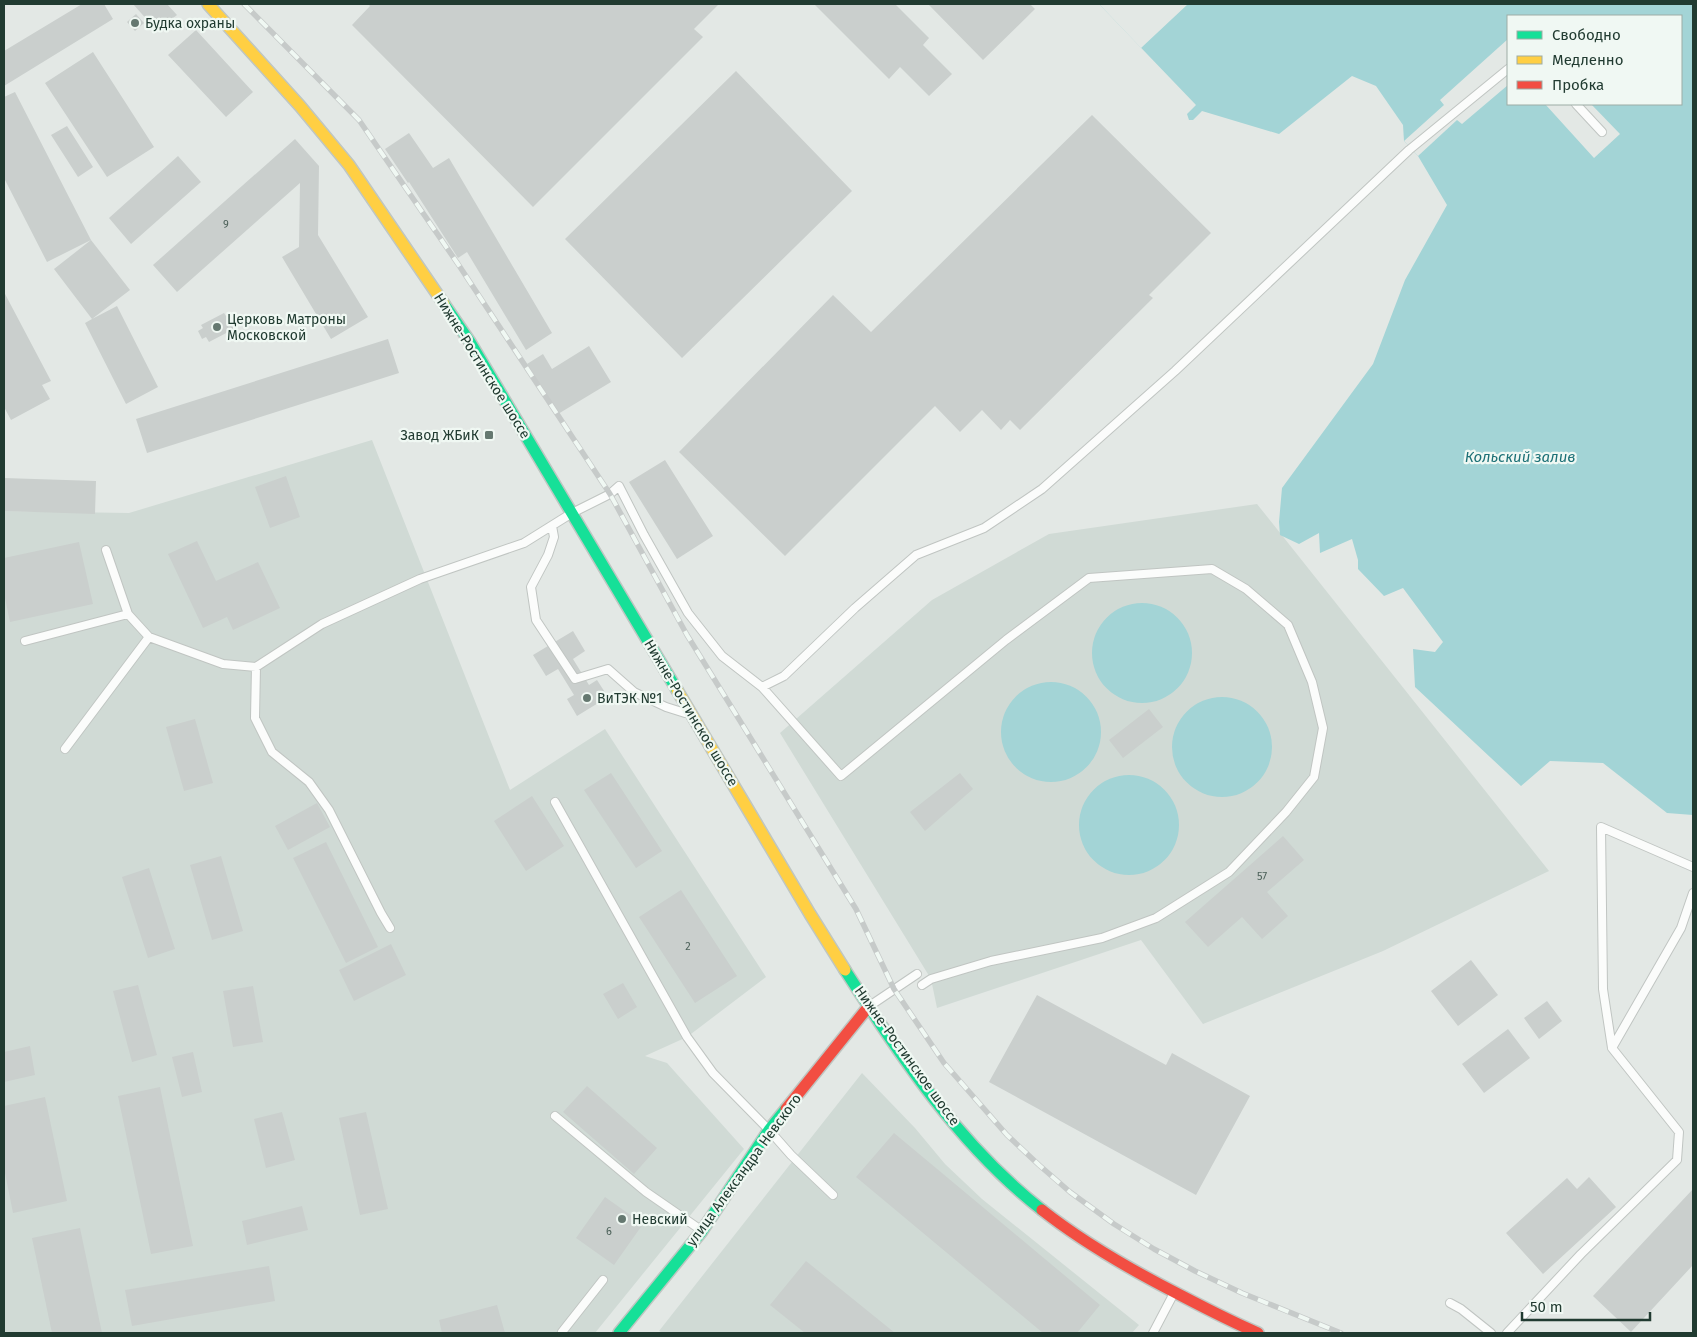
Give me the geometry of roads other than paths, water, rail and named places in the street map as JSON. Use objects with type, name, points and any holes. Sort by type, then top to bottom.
[{"type":"street","name":"Нижне-Ростинское шоссе","points":[[208,4],[300,106],[349,166],[470,342],[810,914],[869,1006],[939,1103],[1010,1183],[1061,1225],[1111,1257],[1174,1292],[1258,1333]]},
{"type":"street","name":"улица Александра Невского","points":[[619,1333],[702,1231],[769,1130],[869,1006]]},
{"type":"lane","points":[[762,687],[784,676],[855,608],[916,555],[984,528],[1042,489],[1176,371],[1409,150],[1507,70]]},
{"type":"lane","points":[[1577,105],[1602,132]]},
{"type":"lane","points":[[106,550],[128,614],[150,637],[223,664],[256,668],[322,624],[420,579],[524,543],[572,513],[610,494],[619,486],[644,535],[688,612],[722,656],[762,687],[841,776],[1006,640],[1088,578],[1212,569],[1246,590],[1288,625],[1312,682],[1323,728],[1314,778],[1286,812],[1229,872],[1156,918],[1102,938],[992,962],[931,979],[922,985]]},
{"type":"lane","points":[[552,526],[554,537],[548,555],[531,587],[536,620],[575,679],[608,668],[634,692],[666,707],[692,716]]},
{"type":"lane","points":[[25,641],[128,614]]},
{"type":"lane","points":[[65,749],[150,637]]},
{"type":"lane","points":[[256,668],[256,718],[272,752],[309,782],[329,810],[390,928]]},
{"type":"lane","points":[[555,802],[687,1037],[713,1074],[769,1130],[790,1155],[833,1195]]},
{"type":"lane","points":[[1506,1333],[1581,1254],[1677,1160],[1679,1132],[1612,1048],[1603,989],[1601,827],[1693,867]]},
{"type":"lane","points":[[1612,1048],[1681,928],[1693,893]]},
{"type":"lane","points":[[869,1006],[917,974]]},
{"type":"lane","points":[[555,1116],[646,1192],[702,1231]]},
{"type":"lane","points":[[563,1333],[602,1280]]},
{"type":"lane","points":[[1153,1333],[1174,1292]]},
{"type":"lane","points":[[1450,1303],[1462,1309],[1491,1333]]},
{"type":"water","name":"Кольский залив","points":[[1099,4],[1693,4],[1693,815],[1667,813],[1603,763],[1550,761],[1521,786],[1415,687],[1413,649],[1435,652],[1443,642],[1403,588],[1384,596],[1358,569],[1358,560],[1352,539],[1320,553],[1319,533],[1299,544],[1280,535],[1279,522],[1282,488],[1373,364],[1405,280],[1447,205],[1418,156],[1404,141],[1403,125],[1376,86],[1352,76],[1279,134],[1202,111],[1193,120],[1189,120],[1187,114],[1196,105]]},
{"type":"water","points":[[1142,603],[1161,607],[1177,618],[1188,634],[1192,653],[1188,672],[1177,688],[1161,699],[1142,703],[1123,699],[1107,688],[1096,672],[1092,653],[1096,634],[1107,618],[1123,607]]},
{"type":"water","points":[[1051,682],[1070,686],[1086,697],[1097,713],[1101,732],[1097,751],[1086,767],[1070,778],[1051,782],[1032,778],[1016,767],[1005,751],[1001,732],[1005,713],[1016,697],[1032,686]]},
{"type":"water","points":[[1222,697],[1241,701],[1257,712],[1268,728],[1272,747],[1268,766],[1257,782],[1241,793],[1222,797],[1203,793],[1187,782],[1176,766],[1172,747],[1176,728],[1187,712],[1203,701]]},
{"type":"water","points":[[1129,775],[1148,779],[1164,790],[1175,806],[1179,825],[1175,844],[1164,860],[1148,871],[1129,875],[1110,871],[1094,860],[1083,844],[1079,825],[1083,806],[1094,790],[1110,779]]},
{"type":"railway","points":[[244,4],[359,120],[458,264],[610,494],[687,635],[856,909],[894,989],[944,1063],[1007,1135],[1070,1192],[1114,1224],[1154,1249],[1195,1271],[1242,1293],[1341,1333]]},
{"type":"place","name":"Будка охраны","points":[[135,23]]},
{"type":"place","name":"Церковь Матроны Московской","points":[[217,327]]},
{"type":"place","name":"Завод ЖБиК","points":[[489,435]]},
{"type":"place","name":"ВиТЭК №1","points":[[587,698]]},
{"type":"place","name":"Невский","points":[[622,1219]]}]
